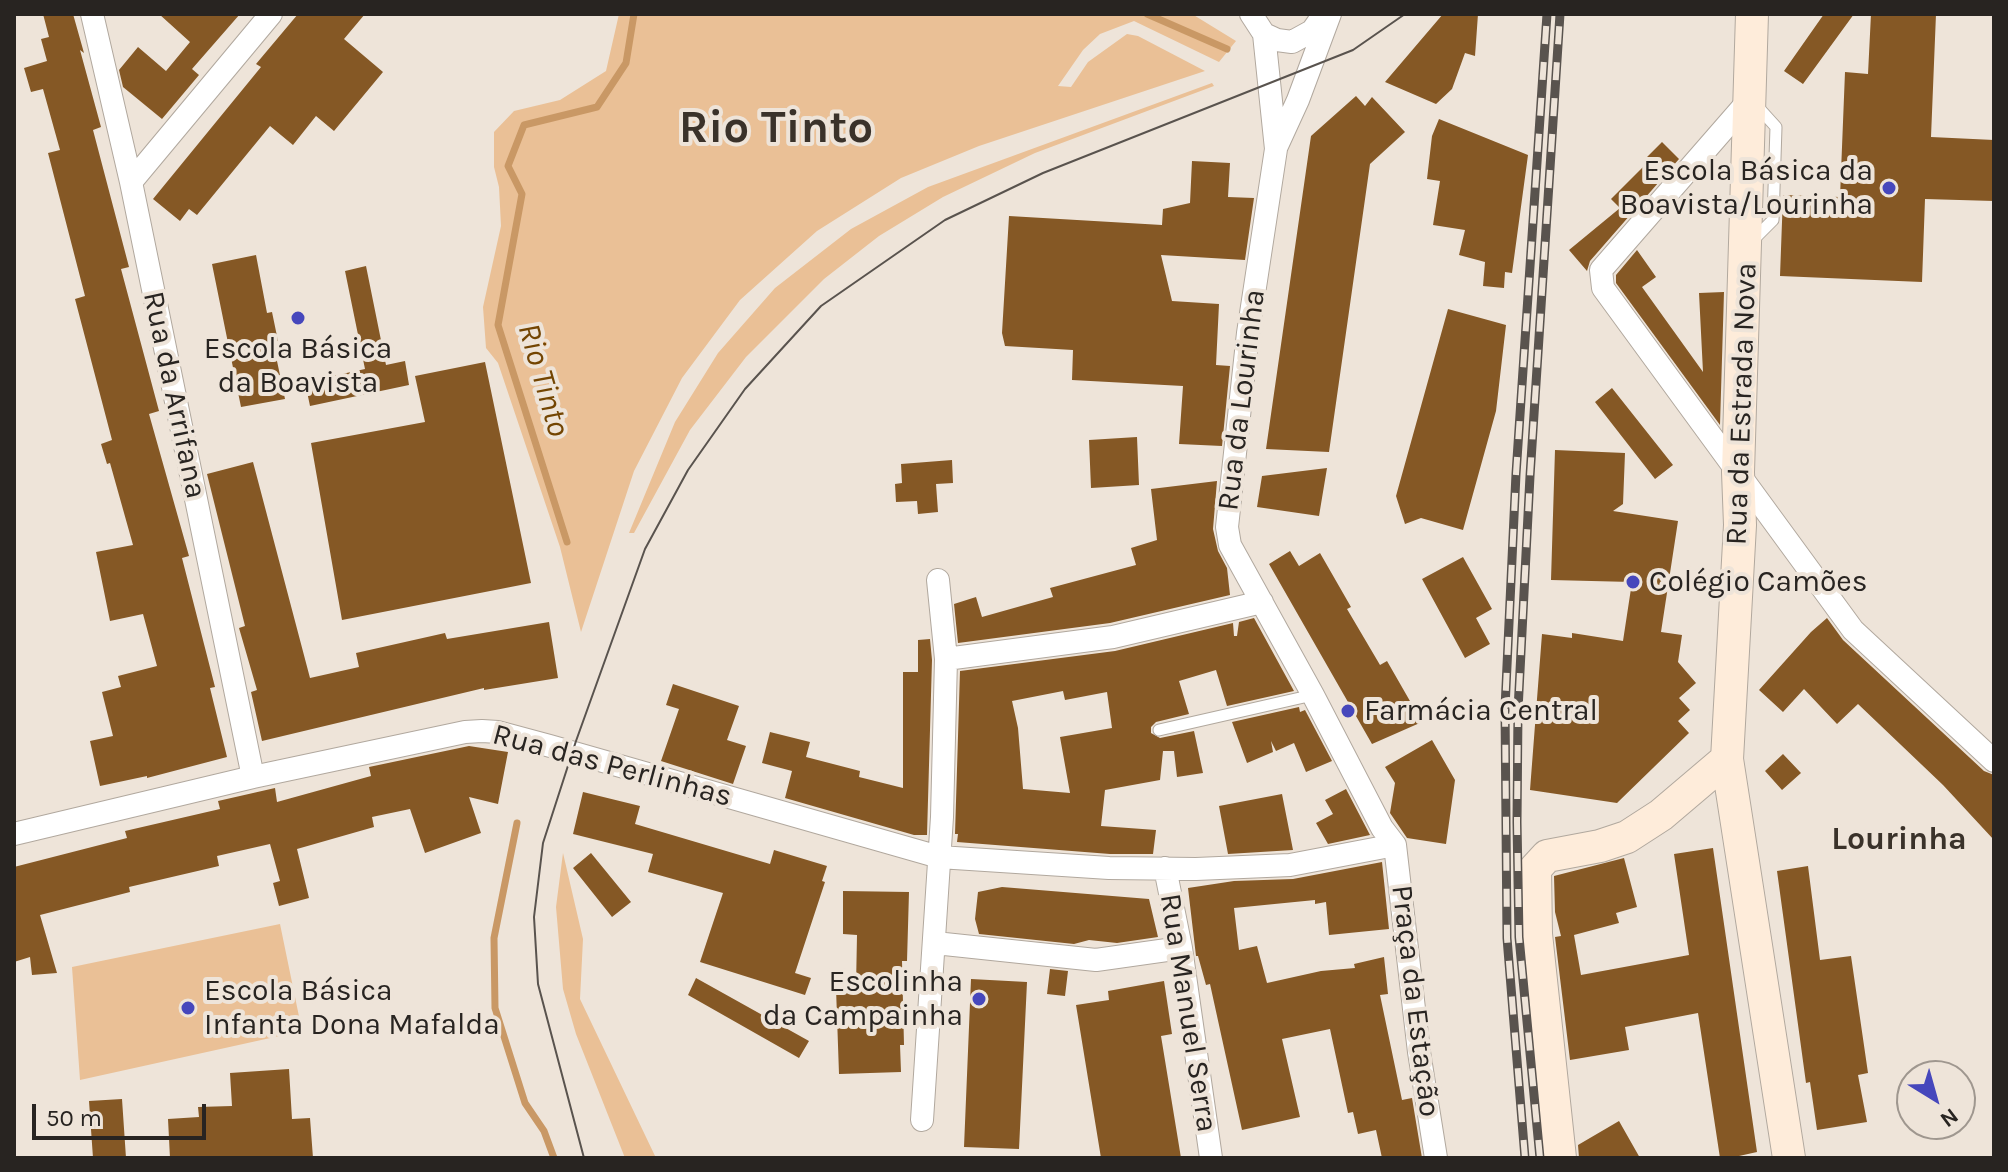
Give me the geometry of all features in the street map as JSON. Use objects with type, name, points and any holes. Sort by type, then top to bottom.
[{"type":"street","name":"Rua da Arrifana","points":[[92,14],[131,182],[253,777]]},
{"type":"street","points":[[131,182],[271,14]]},
{"type":"street","name":"Rua da Lourinha","points":[[1251,14],[1264,34],[1276,149],[1248,333],[1227,507],[1230,545],[1382,828],[1395,845]]},
{"type":"street","points":[[1264,34],[1292,42],[1312,31],[1324,14]]},
{"type":"street","points":[[1276,149],[1330,14]]},
{"type":"street","name":"Rua da Estrada Nova","points":[[1752,14],[1738,472],[1740,525],[1727,759],[1789,1158]]},
{"type":"street","points":[[1750,99],[1601,270],[1600,280],[1853,630],[1994,761]]},
{"type":"street","points":[[922,1120],[935,943],[946,659],[938,580]]},
{"type":"street","points":[[946,659],[1113,637],[1262,602]]},
{"type":"street","name":"Rua das Perlinhas","points":[[14,834],[253,777],[465,732],[498,732],[939,857],[1109,868],[1290,865],[1395,845]]},
{"type":"street","points":[[1560,1158],[1536,934],[1535,869],[1547,856],[1600,846],[1627,837],[1661,815],[1727,759]]},
{"type":"street","name":"Praça da Estação","points":[[1395,845],[1419,1052],[1436,1158]]},
{"type":"street","name":"Rua Manuel Serra","points":[[1165,868],[1181,948],[1211,1158]]},
{"type":"street","points":[[935,943],[1096,960],[1181,948]]},
{"type":"lane","points":[[1159,730],[1313,695]]},
{"type":"shaded area","points":[[619,14],[1192,14],[1236,41],[1219,62],[1134,21],[1100,34],[1083,50],[1058,86],[1071,87],[1088,62],[1127,34],[1138,36],[1205,71],[979,146],[901,178],[817,231],[740,300],[682,378],[634,471],[581,632],[560,547],[498,363],[486,348],[483,307],[501,226],[499,187],[494,167],[494,132],[514,111],[560,100],[606,71]]},
{"type":"shaded area","points":[[1212,83],[1214,86],[1035,153],[943,197],[879,236],[824,279],[746,357],[690,430],[634,533],[629,533],[675,422],[718,353],[775,288],[851,229],[928,187]]},
{"type":"shaded area","points":[[563,853],[583,939],[580,999],[656,1158],[625,1158],[576,1034],[563,989],[556,907]]},
{"type":"shaded area","points":[[280,924],[302,1031],[80,1080],[72,967]]},
{"type":"building","points":[[43,14],[73,14],[84,53],[80,50],[101,127],[93,130],[129,267],[121,269],[159,411],[149,414],[189,556],[182,558],[215,687],[210,688],[227,757],[147,778],[100,786],[90,741],[113,736],[102,692],[121,687],[118,676],[157,666],[143,614],[110,621],[96,552],[133,545],[110,463],[107,464],[101,444],[112,440],[75,299],[85,296],[48,153],[60,150],[43,89],[31,92],[24,68],[47,61],[41,39],[49,37]]},
{"type":"building","points":[[159,14],[240,14],[192,69],[199,75],[162,119],[123,87],[119,70],[138,47],[166,71],[190,42]]},
{"type":"building","points":[[298,14],[365,14],[344,39],[383,72],[334,131],[316,116],[293,145],[270,126],[197,215],[189,209],[180,221],[153,199],[261,67],[256,64]]},
{"type":"building","points":[[1443,14],[1478,14],[1475,56],[1465,53],[1452,89],[1436,104],[1385,82]]},
{"type":"building","points":[[1824,14],[1854,14],[1803,84],[1784,71]]},
{"type":"building","points":[[1871,14],[1936,14],[1931,137],[1994,140],[1994,201],[1925,199],[1922,282],[1780,276],[1783,195],[1840,197],[1845,72],[1868,74]]},
{"type":"building","points":[[1356,96],[1365,106],[1372,97],[1405,132],[1370,164],[1329,452],[1266,449],[1311,136]]},
{"type":"building","points":[[1439,119],[1528,155],[1512,273],[1505,272],[1504,288],[1483,286],[1485,262],[1459,255],[1465,230],[1433,225],[1440,181],[1427,179],[1432,136]]},
{"type":"building","points":[[1662,142],[1679,159],[1590,261],[1587,271],[1569,250],[1620,208],[1611,199],[1650,160],[1647,157]]},
{"type":"building","points":[[1192,161],[1230,163],[1228,197],[1254,198],[1245,260],[1161,255],[1172,301],[1219,304],[1216,365],[1230,366],[1222,446],[1179,444],[1183,386],[1072,380],[1073,350],[1005,346],[1002,333],[1009,216],[1162,225],[1163,209],[1190,203]]},
{"type":"building","points":[[1637,250],[1656,277],[1642,287],[1703,372],[1699,293],[1724,292],[1720,425],[1616,283],[1616,275]]},
{"type":"building","points":[[256,255],[267,313],[272,312],[278,341],[273,342],[285,399],[241,407],[212,264]]},
{"type":"building","points":[[366,266],[386,365],[405,361],[409,385],[310,406],[305,382],[365,369],[345,271]]},
{"type":"building","points":[[1448,309],[1506,325],[1496,411],[1463,530],[1421,518],[1405,524],[1396,496]]},
{"type":"building","points":[[485,362],[531,583],[342,620],[311,443],[425,422],[415,376]]},
{"type":"building","points":[[1612,388],[1673,465],[1655,479],[1595,402]]},
{"type":"building","points":[[1137,437],[1139,485],[1091,488],[1089,440]]},
{"type":"building","points":[[1555,450],[1625,453],[1623,504],[1613,511],[1678,521],[1661,632],[1682,635],[1678,662],[1696,683],[1679,698],[1690,710],[1678,721],[1689,733],[1617,803],[1530,790],[1542,634],[1572,638],[1572,633],[1623,641],[1632,582],[1551,580]]},
{"type":"building","points":[[952,460],[953,483],[936,484],[938,512],[918,514],[917,501],[896,502],[895,484],[902,483],[901,464]]},
{"type":"building","points":[[253,462],[310,678],[359,667],[356,653],[445,633],[447,639],[549,622],[558,678],[484,688],[262,741],[251,692],[257,690],[239,628],[245,626],[207,474]]},
{"type":"building","points":[[1327,468],[1319,516],[1257,507],[1262,476]]},
{"type":"building","points":[[1217,481],[1213,529],[1218,551],[1227,568],[1230,595],[1110,623],[958,643],[954,604],[976,597],[982,617],[1053,597],[1050,588],[1136,565],[1131,548],[1157,540],[1151,489]]},
{"type":"building","points":[[1290,551],[1299,566],[1320,553],[1351,607],[1347,609],[1380,665],[1387,661],[1422,722],[1372,744],[1269,564]]},
{"type":"building","points":[[1463,557],[1492,609],[1476,618],[1490,644],[1465,658],[1422,579]]},
{"type":"building","points":[[1254,618],[1294,691],[1227,706],[1216,670],[1179,681],[1189,714],[1156,722],[1151,727],[1151,733],[1160,738],[1194,731],[1203,773],[1177,777],[1174,751],[1163,751],[1160,780],[1105,790],[1101,826],[1156,830],[1153,854],[1110,854],[957,842],[960,671],[1115,651],[1233,623],[1234,636],[1237,636],[1239,622]],"holes":[[[1063,691],[1065,700],[1107,692],[1112,728],[1060,737],[1070,793],[1023,789],[1018,728],[1012,701]]]},
{"type":"building","points":[[1827,618],[1843,640],[1984,771],[1994,775],[1994,840],[1943,785],[1858,704],[1837,724],[1804,689],[1783,712],[1759,690]]},
{"type":"building","points":[[930,639],[927,835],[914,835],[785,798],[792,771],[762,763],[770,732],[810,742],[806,757],[860,771],[859,777],[903,788],[903,672],[918,672],[918,640]]},
{"type":"building","points":[[673,684],[739,706],[727,740],[746,746],[733,784],[661,761],[679,709],[666,705]]},
{"type":"building","points":[[1299,707],[1300,712],[1305,710],[1332,761],[1306,772],[1294,743],[1276,751],[1271,741],[1273,752],[1247,763],[1232,722]]},
{"type":"building","points":[[1432,740],[1455,780],[1446,844],[1407,838],[1390,813],[1395,783],[1385,767]]},
{"type":"building","points":[[469,746],[508,752],[498,804],[469,797],[481,833],[425,853],[410,809],[372,817],[374,827],[297,849],[309,898],[279,906],[273,883],[280,881],[270,844],[217,856],[219,866],[129,887],[130,892],[40,915],[57,973],[32,975],[30,957],[14,962],[14,867],[127,838],[125,831],[220,809],[218,801],[275,788],[277,802],[371,776],[369,767]]},
{"type":"building","points":[[1783,754],[1801,773],[1782,790],[1765,771]]},
{"type":"building","points":[[1346,789],[1370,835],[1328,844],[1316,823],[1333,814],[1325,800]]},
{"type":"building","points":[[583,792],[640,806],[635,824],[770,864],[774,850],[827,866],[822,881],[825,882],[795,973],[811,978],[805,995],[700,962],[723,893],[648,872],[653,854],[573,834]]},
{"type":"building","points":[[1282,794],[1293,850],[1228,854],[1219,806]]},
{"type":"building","points":[[1713,848],[1757,1152],[1730,1158],[1720,1158],[1698,1013],[1625,1027],[1629,1050],[1570,1060],[1555,937],[1561,936],[1555,912],[1554,876],[1624,858],[1637,907],[1616,913],[1619,923],[1574,935],[1581,975],[1689,955],[1674,854]]},
{"type":"building","points":[[591,853],[631,902],[612,917],[573,868]]},
{"type":"building","points":[[1382,862],[1389,929],[1329,935],[1326,902],[1315,904],[1315,900],[1234,908],[1239,950],[1257,946],[1267,983],[1321,971],[1355,968],[1354,964],[1384,957],[1388,994],[1380,995],[1402,1100],[1412,1098],[1422,1158],[1382,1158],[1376,1130],[1358,1134],[1353,1112],[1348,1113],[1330,1029],[1282,1039],[1300,1117],[1242,1130],[1210,984],[1206,985],[1196,956],[1188,888],[1234,881],[1293,879]]},
{"type":"building","points":[[1808,866],[1820,960],[1851,956],[1868,1073],[1858,1075],[1867,1122],[1817,1130],[1810,1082],[1806,1083],[1777,871]]},
{"type":"building","points":[[1002,887],[1149,899],[1158,937],[1117,943],[1089,940],[1074,944],[979,934],[975,919],[978,892]]},
{"type":"building","points":[[843,891],[909,892],[907,961],[902,961],[904,1045],[900,1045],[901,1072],[839,1074],[836,988],[856,987],[857,935],[843,934]]},
{"type":"building","points":[[1050,969],[1068,971],[1065,996],[1047,994]]},
{"type":"building","points":[[696,978],[809,1041],[799,1058],[688,995]]},
{"type":"building","points":[[971,979],[1027,982],[1019,1149],[964,1147]]},
{"type":"building","points":[[1164,981],[1172,1034],[1161,1036],[1181,1158],[1101,1158],[1076,1005],[1109,1000],[1108,991]]},
{"type":"building","points":[[289,1069],[292,1119],[310,1118],[313,1158],[170,1158],[168,1119],[199,1117],[198,1107],[232,1106],[230,1073]]},
{"type":"building","points":[[122,1099],[126,1158],[93,1158],[89,1101]]},
{"type":"building","points":[[1619,1121],[1640,1158],[1579,1158],[1578,1145]]},
{"type":"waterway","name":"Rio Tinto","points":[[567,542],[498,325],[522,194],[508,166],[524,125],[597,107],[626,63],[634,14]]},
{"type":"waterway","name":"Rio Tinto","points":[[1147,14],[1227,49]]},
{"type":"waterway","name":"Rio Tinto","points":[[517,823],[494,938],[495,1008],[525,1103],[544,1131],[554,1158]]},
{"type":"tram line","points":[[584,1158],[538,984],[534,917],[543,843],[645,549],[688,470],[745,389],[821,306],[945,220],[1043,173],[1353,50],[1405,14]]},
{"type":"railway","points":[[1525,1158],[1507,938],[1505,708],[1516,474],[1547,14]]},
{"type":"railway","points":[[1540,1158],[1519,937],[1518,710],[1560,14]]},
{"type":"place","name":"Escola Básica da Boavista/Lourinha","points":[[1889,188]]},
{"type":"place","name":"Escola Básica da Boavista","points":[[298,318]]},
{"type":"place","name":"Colégio Camões","points":[[1633,582]]},
{"type":"place","name":"Farmácia Central","points":[[1348,711]]},
{"type":"place","name":"Escolinha da Campainha","points":[[979,999]]},
{"type":"place","name":"Escola Básica Infanta Dona Mafalda","points":[[188,1008]]},
{"type":"district","name":"Rio Tinto","points":[[776,129]]},
{"type":"district","name":"Lourinha","points":[[1899,840]]}]
